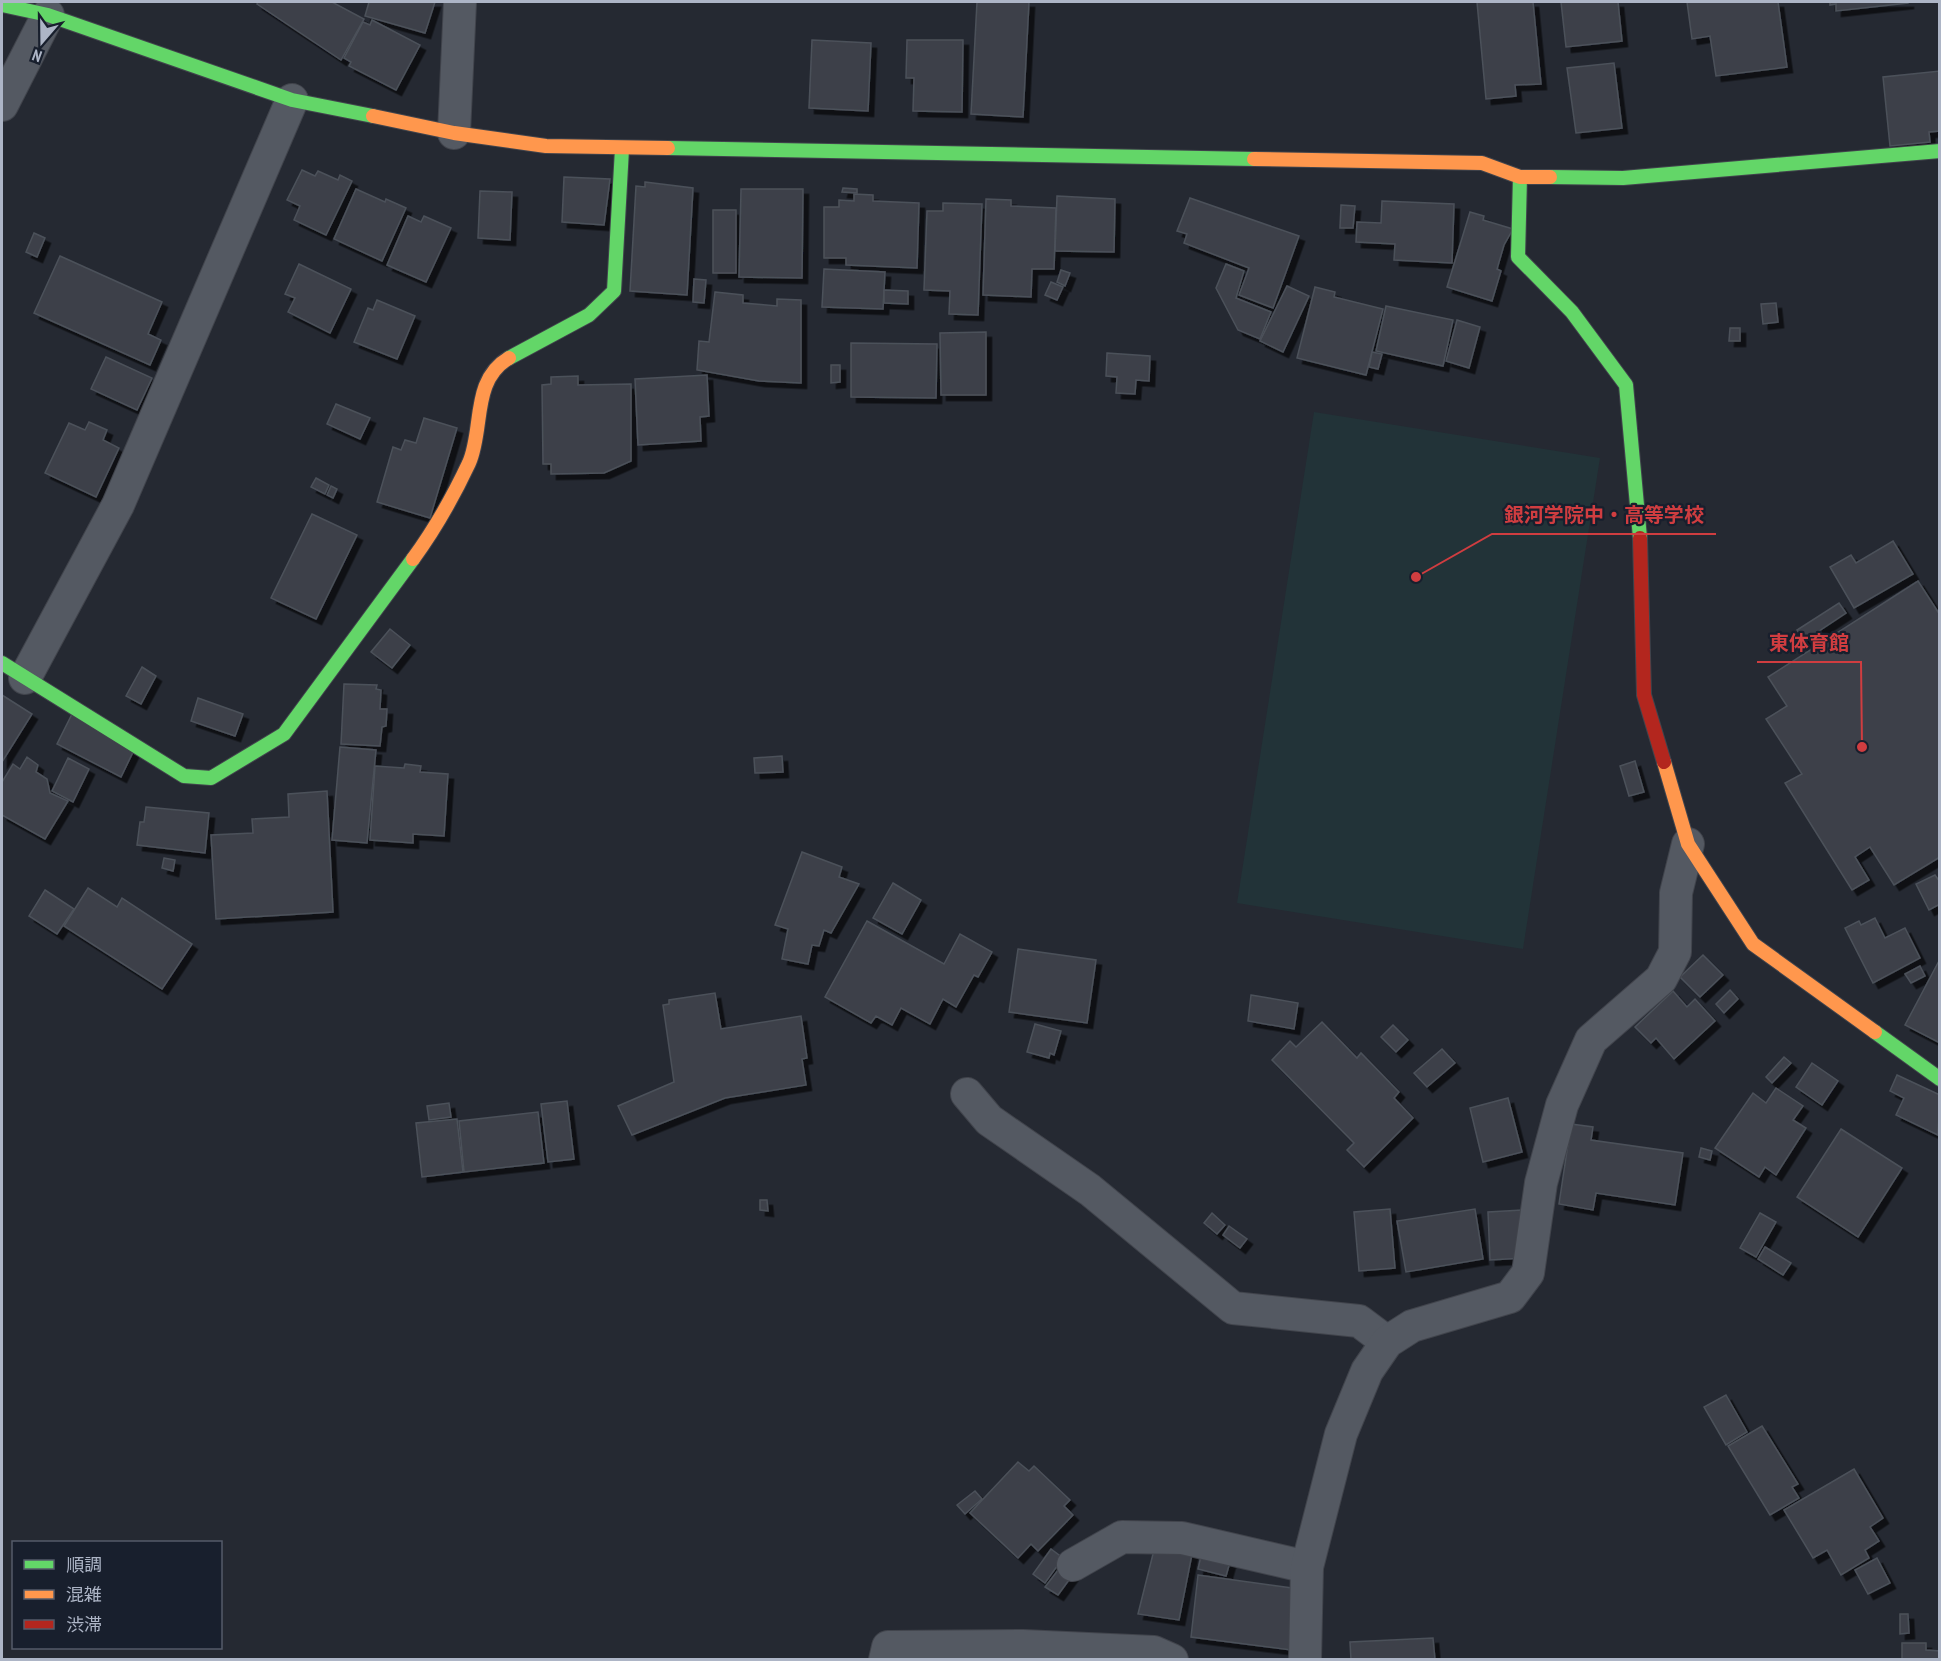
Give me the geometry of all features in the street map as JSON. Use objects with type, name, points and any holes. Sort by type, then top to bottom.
[{"type":"street","points":[[454,133],[460,2]]},
{"type":"street","points":[[2,5],[48,15],[292,100],[454,133],[546,146],[1482,163],[1520,177],[1623,178],[1940,151]]},
{"type":"street","points":[[2,105],[48,15]]},
{"type":"street","points":[[292,100],[118,505],[13,671],[184,776],[211,778],[284,734],[435,529],[470,460],[484,386],[503,362],[589,315],[614,291],[622,149]]},
{"type":"street","points":[[1520,177],[1518,257],[1572,312],[1626,385],[1639,517],[1644,695],[1688,844],[1753,944],[1940,1079]]},
{"type":"street","points":[[1305,1659],[1307,1567],[1341,1434],[1367,1371],[1387,1342],[1412,1326],[1510,1297],[1528,1273],[1541,1183],[1562,1105],[1591,1040],[1661,979],[1675,952],[1676,893],[1688,844]]},
{"type":"street","points":[[967,1094],[989,1120],[1090,1190],[1233,1308],[1359,1321],[1387,1342]]},
{"type":"street","points":[[1073,1565],[1122,1537],[1182,1538],[1307,1567]]},
{"type":"street","points":[[885,1659],[888,1647],[1023,1646],[1154,1652],[1172,1659]]},
{"type":"shaded area","points":[[1314,412],[1600,458],[1523,949],[1237,903]]},
{"type":"building","points":[[258,2],[332,2],[364,19],[341,60],[257,4]]},
{"type":"building","points":[[369,2],[435,2],[425,33],[365,16]]},
{"type":"building","points":[[977,2],[1029,2],[1023,117],[971,114]]},
{"type":"building","points":[[1477,2],[1533,2],[1541,84],[1515,85],[1516,96],[1486,99]]},
{"type":"building","points":[[1561,2],[1618,2],[1622,41],[1566,47]]},
{"type":"building","points":[[1687,2],[1778,2],[1787,67],[1716,76],[1710,36],[1692,39]]},
{"type":"building","points":[[1830,2],[1908,3],[1836,11],[1836,4],[1830,5]]},
{"type":"building","points":[[372,20],[420,45],[396,90],[349,66],[351,62],[344,58],[363,22],[370,25]]},
{"type":"building","points":[[812,40],[871,43],[868,111],[809,108]]},
{"type":"building","points":[[907,40],[963,40],[962,112],[913,111],[914,78],[906,78]]},
{"type":"building","points":[[1614,63],[1622,128],[1576,133],[1567,68]]},
{"type":"building","points":[[1940,71],[1940,131],[1929,132],[1930,142],[1890,146],[1883,77]]},
{"type":"building","points":[[302,170],[315,176],[318,171],[338,180],[340,175],[352,181],[326,235],[294,220],[300,206],[287,200]]},
{"type":"building","points":[[564,177],[610,179],[604,225],[562,222]]},
{"type":"building","points":[[645,182],[693,188],[687,295],[630,291],[636,186],[645,187]]},
{"type":"building","points":[[843,188],[857,189],[857,193],[842,192]]},
{"type":"building","points":[[356,189],[385,202],[386,199],[406,208],[382,261],[334,239]]},
{"type":"building","points":[[741,189],[803,189],[802,278],[739,277]]},
{"type":"building","points":[[480,191],[512,192],[510,240],[478,238]]},
{"type":"building","points":[[854,194],[873,195],[873,201],[919,203],[917,268],[846,265],[846,258],[824,258],[824,207],[839,207],[839,200],[854,201]]},
{"type":"building","points":[[1057,196],[1115,199],[1114,252],[1055,251]]},
{"type":"building","points":[[1190,198],[1299,236],[1273,308],[1239,295],[1249,268],[1184,243],[1187,234],[1177,231]]},
{"type":"building","points":[[986,199],[1011,200],[1011,206],[1056,208],[1054,269],[1032,269],[1031,297],[983,295]]},
{"type":"building","points":[[1382,201],[1454,204],[1452,263],[1394,260],[1395,244],[1356,242],[1357,222],[1381,223]]},
{"type":"building","points":[[943,203],[982,204],[978,315],[949,314],[950,291],[924,290],[927,211],[943,211]]},
{"type":"building","points":[[1341,205],[1355,206],[1353,228],[1340,228]]},
{"type":"building","points":[[713,210],[736,210],[736,273],[713,273]]},
{"type":"building","points":[[1470,212],[1484,216],[1483,220],[1513,229],[1504,245],[1497,269],[1501,271],[1492,301],[1447,287]]},
{"type":"building","points":[[408,216],[421,222],[424,216],[451,228],[426,282],[387,265]]},
{"type":"building","points":[[34,233],[45,238],[37,257],[26,252]]},
{"type":"building","points":[[60,256],[162,302],[148,334],[161,340],[150,365],[34,313]]},
{"type":"building","points":[[299,264],[351,289],[330,333],[288,312],[295,298],[285,294]]},
{"type":"building","points":[[1226,264],[1244,271],[1236,298],[1271,312],[1260,339],[1238,330],[1216,288]]},
{"type":"building","points":[[824,269],[885,272],[883,309],[822,307]]},
{"type":"building","points":[[1061,270],[1070,273],[1065,286],[1057,282]]},
{"type":"building","points":[[694,279],[706,280],[704,303],[693,302]]},
{"type":"building","points":[[1051,282],[1063,287],[1057,300],[1045,295]]},
{"type":"building","points":[[1287,286],[1309,296],[1283,352],[1260,341]]},
{"type":"building","points":[[1315,287],[1335,292],[1334,297],[1383,309],[1366,375],[1297,358]]},
{"type":"building","points":[[884,290],[908,291],[908,304],[884,303]]},
{"type":"building","points":[[715,292],[743,295],[743,303],[777,306],[777,299],[801,300],[801,383],[759,381],[697,370],[699,341],[709,342]]},
{"type":"building","points":[[377,300],[415,316],[397,359],[354,342],[368,308],[373,310]]},
{"type":"building","points":[[1776,303],[1778,322],[1763,324],[1761,304]]},
{"type":"building","points":[[1386,306],[1453,320],[1443,366],[1376,351]]},
{"type":"building","points":[[1457,320],[1480,327],[1469,368],[1446,361]]},
{"type":"building","points":[[1730,328],[1740,328],[1740,341],[1729,341]]},
{"type":"building","points":[[986,332],[986,395],[941,395],[940,333]]},
{"type":"building","points":[[851,343],[937,344],[936,398],[851,397]]},
{"type":"building","points":[[1372,352],[1382,354],[1378,369],[1369,367]]},
{"type":"building","points":[[1107,353],[1150,356],[1149,381],[1136,380],[1135,394],[1116,393],[1117,377],[1106,376]]},
{"type":"building","points":[[106,357],[152,378],[137,410],[91,389]]},
{"type":"building","points":[[831,365],[840,365],[840,382],[831,383]]},
{"type":"building","points":[[707,375],[709,416],[700,417],[701,441],[638,445],[635,379]]},
{"type":"building","points":[[578,376],[578,385],[631,384],[631,461],[604,473],[551,474],[551,464],[543,464],[542,385],[551,384],[551,377]]},
{"type":"building","points":[[336,404],[370,418],[360,439],[327,424]]},
{"type":"building","points":[[424,418],[457,428],[430,518],[377,502],[393,447],[401,450],[405,440],[416,443]]},
{"type":"building","points":[[89,422],[107,430],[103,440],[119,448],[96,497],[45,473],[69,423],[85,430]]},
{"type":"building","points":[[316,478],[329,485],[325,494],[311,487]]},
{"type":"building","points":[[331,486],[337,489],[333,498],[327,495]]},
{"type":"building","points":[[312,514],[357,535],[316,619],[271,598]]},
{"type":"building","points":[[1893,541],[1913,574],[1854,608],[1830,567],[1851,555],[1856,563]]},
{"type":"building","points":[[1918,581],[1940,615],[1940,857],[1894,885],[1870,847],[1855,857],[1869,880],[1852,890],[1785,783],[1802,774],[1766,719],[1787,706],[1768,677]]},
{"type":"building","points":[[1839,603],[1846,613],[1804,641],[1797,630]]},
{"type":"building","points":[[390,629],[410,645],[392,668],[371,652]]},
{"type":"building","points":[[142,667],[156,676],[141,704],[126,696]]},
{"type":"building","points":[[344,684],[377,685],[376,689],[381,690],[380,709],[387,709],[386,726],[382,727],[380,746],[341,744]]},
{"type":"building","points":[[2,695],[32,714],[2,762]]},
{"type":"building","points":[[198,698],[243,714],[235,736],[191,721]]},
{"type":"building","points":[[72,714],[135,748],[121,777],[57,744]]},
{"type":"building","points":[[340,747],[376,750],[367,843],[332,840]]},
{"type":"building","points":[[782,756],[783,772],[755,773],[754,758]]},
{"type":"building","points":[[27,757],[38,765],[36,772],[47,779],[50,793],[68,801],[45,839],[2,815],[2,782],[13,764],[20,769]]},
{"type":"building","points":[[68,758],[89,769],[73,802],[52,791]]},
{"type":"building","points":[[1635,761],[1644,792],[1629,796],[1620,766]]},
{"type":"building","points":[[405,764],[421,766],[420,772],[448,774],[444,836],[413,834],[413,843],[370,840],[375,766],[404,768]]},
{"type":"building","points":[[327,791],[333,912],[216,919],[211,835],[253,833],[252,819],[289,817],[288,794]]},
{"type":"building","points":[[146,807],[209,813],[205,853],[137,845],[140,822],[144,822]]},
{"type":"building","points":[[802,852],[842,867],[839,877],[859,884],[831,933],[824,930],[819,946],[812,945],[808,964],[782,959],[788,929],[775,925]]},
{"type":"building","points":[[164,858],[175,860],[173,871],[162,868]]},
{"type":"building","points":[[1935,875],[1940,882],[1940,904],[1929,910],[1916,884]]},
{"type":"building","points":[[893,883],[921,900],[902,934],[873,918]]},
{"type":"building","points":[[88,888],[117,907],[122,898],[192,944],[162,989],[64,926]]},
{"type":"building","points":[[45,890],[74,909],[57,934],[29,916]]},
{"type":"building","points":[[1875,918],[1885,938],[1905,928],[1920,958],[1873,983],[1845,928],[1859,921],[1861,925]]},
{"type":"building","points":[[867,921],[944,964],[960,934],[992,952],[978,977],[974,975],[956,1007],[943,999],[930,1024],[901,1008],[892,1025],[876,1016],[871,1023],[825,997]]},
{"type":"building","points":[[1018,949],[1096,960],[1087,1023],[1009,1012]]},
{"type":"building","points":[[1703,955],[1723,975],[1700,997],[1680,977]]},
{"type":"building","points":[[1940,959],[1940,1043],[1905,1025]]},
{"type":"building","points":[[1920,966],[1925,976],[1911,983],[1905,974]]},
{"type":"building","points":[[1730,990],[1738,999],[1724,1013],[1716,1004]]},
{"type":"building","points":[[1673,991],[1687,1007],[1695,999],[1715,1021],[1674,1059],[1656,1038],[1651,1043],[1635,1027]]},
{"type":"building","points":[[715,993],[721,1029],[801,1016],[807,1058],[802,1059],[806,1085],[725,1098],[632,1135],[618,1106],[674,1082],[663,1005],[669,1004],[669,1000]]},
{"type":"building","points":[[1251,995],[1298,1003],[1294,1029],[1248,1021]]},
{"type":"building","points":[[1322,1022],[1357,1058],[1361,1053],[1399,1092],[1394,1098],[1413,1118],[1364,1167],[1347,1150],[1354,1143],[1272,1060],[1290,1041],[1296,1047]]},
{"type":"building","points":[[1035,1024],[1061,1031],[1054,1055],[1050,1053],[1049,1058],[1027,1052]]},
{"type":"building","points":[[1393,1025],[1408,1040],[1396,1052],[1381,1037]]},
{"type":"building","points":[[1442,1049],[1455,1063],[1427,1087],[1414,1073]]},
{"type":"building","points":[[1784,1057],[1791,1063],[1772,1083],[1766,1077]]},
{"type":"building","points":[[1812,1063],[1838,1081],[1822,1105],[1796,1087]]},
{"type":"building","points":[[1897,1075],[1940,1095],[1938,1135],[1896,1115],[1904,1098],[1890,1091]]},
{"type":"building","points":[[1776,1088],[1803,1106],[1793,1120],[1806,1128],[1776,1175],[1765,1167],[1759,1177],[1715,1148],[1753,1093],[1766,1103]]},
{"type":"building","points":[[1508,1098],[1522,1152],[1483,1162],[1470,1108]]},
{"type":"building","points":[[567,1101],[574,1159],[548,1162],[541,1104]]},
{"type":"building","points":[[449,1103],[451,1117],[429,1120],[427,1106]]},
{"type":"building","points":[[538,1112],[544,1163],[464,1172],[459,1121]]},
{"type":"building","points":[[457,1119],[463,1172],[422,1177],[416,1123]]},
{"type":"building","points":[[1571,1124],[1593,1127],[1591,1140],[1683,1153],[1675,1205],[1596,1193],[1593,1210],[1559,1204]]},
{"type":"building","points":[[1841,1129],[1902,1168],[1858,1237],[1797,1197]]},
{"type":"building","points":[[1701,1148],[1712,1151],[1710,1160],[1699,1157]]},
{"type":"building","points":[[760,1200],[767,1200],[768,1211],[760,1210]]},
{"type":"building","points":[[1390,1209],[1395,1268],[1359,1271],[1354,1212]]},
{"type":"building","points":[[1475,1209],[1483,1259],[1406,1272],[1397,1221]]},
{"type":"building","points":[[1522,1210],[1524,1258],[1490,1260],[1488,1212]]},
{"type":"building","points":[[1212,1213],[1225,1225],[1217,1234],[1204,1223]]},
{"type":"building","points":[[1760,1213],[1776,1222],[1756,1257],[1740,1248]]},
{"type":"building","points":[[1229,1226],[1247,1239],[1240,1248],[1223,1235]]},
{"type":"building","points":[[1765,1247],[1791,1263],[1783,1275],[1758,1259]]},
{"type":"building","points":[[1726,1395],[1747,1432],[1726,1445],[1704,1407]]},
{"type":"building","points":[[1762,1426],[1798,1484],[1792,1487],[1799,1498],[1770,1515],[1728,1446]]},
{"type":"building","points":[[1018,1462],[1029,1471],[1034,1466],[1070,1500],[1064,1506],[1073,1515],[1038,1551],[1031,1544],[1018,1558],[970,1513]]},
{"type":"building","points":[[1854,1469],[1883,1518],[1870,1527],[1879,1541],[1865,1550],[1869,1558],[1841,1575],[1827,1550],[1813,1558],[1784,1510]]},
{"type":"building","points":[[975,1491],[982,1499],[965,1514],[957,1505]]},
{"type":"building","points":[[1160,1526],[1196,1534],[1179,1620],[1138,1614]]},
{"type":"building","points":[[1051,1549],[1063,1558],[1045,1583],[1033,1574]]},
{"type":"building","points":[[1201,1556],[1230,1562],[1226,1576],[1198,1569]]},
{"type":"building","points":[[1877,1558],[1890,1583],[1868,1594],[1855,1570]]},
{"type":"building","points":[[1065,1561],[1077,1569],[1058,1595],[1045,1587]]},
{"type":"building","points":[[1198,1575],[1299,1589],[1291,1650],[1191,1637]]},
{"type":"building","points":[[1900,1614],[1908,1614],[1909,1633],[1900,1634]]},
{"type":"building","points":[[1433,1638],[1435,1660],[1351,1660],[1350,1642]]},
{"type":"building","points":[[1902,1643],[1926,1643],[1926,1650],[1940,1651],[1939,1660],[1902,1660]]},
{"type":"traffic: fast","points":[[2,5],[48,15],[292,100],[373,116]]},
{"type":"traffic: fast","points":[[668,148],[1254,159]]},
{"type":"traffic: fast","points":[[509,358],[589,315],[614,291],[622,149]]},
{"type":"traffic: fast","points":[[1550,177],[1623,178],[1940,151]]},
{"type":"traffic: fast","points":[[1520,177],[1518,257],[1572,312],[1626,385],[1640,538]]},
{"type":"traffic: fast","points":[[2,663],[184,776],[211,778],[284,734],[413,559]]},
{"type":"traffic: fast","points":[[1875,1032],[1940,1079]]},
{"type":"traffic: slow","points":[[373,116],[454,133],[546,146],[668,148]]},
{"type":"traffic: slow","points":[[1254,159],[1482,163],[1520,177],[1550,177]]},
{"type":"traffic: slow","points":[[413,559],[429,536],[469,463],[484,392],[497,367],[509,358]]},
{"type":"traffic: slow","points":[[1664,762],[1688,844],[1753,944],[1875,1032]]},
{"type":"traffic: jam","points":[[1640,538],[1644,695],[1664,762]]},
{"type":"place","name":"銀河学院中・高等学校","points":[[1416,577]]},
{"type":"place","name":"東体育館","points":[[1862,747]]}]
